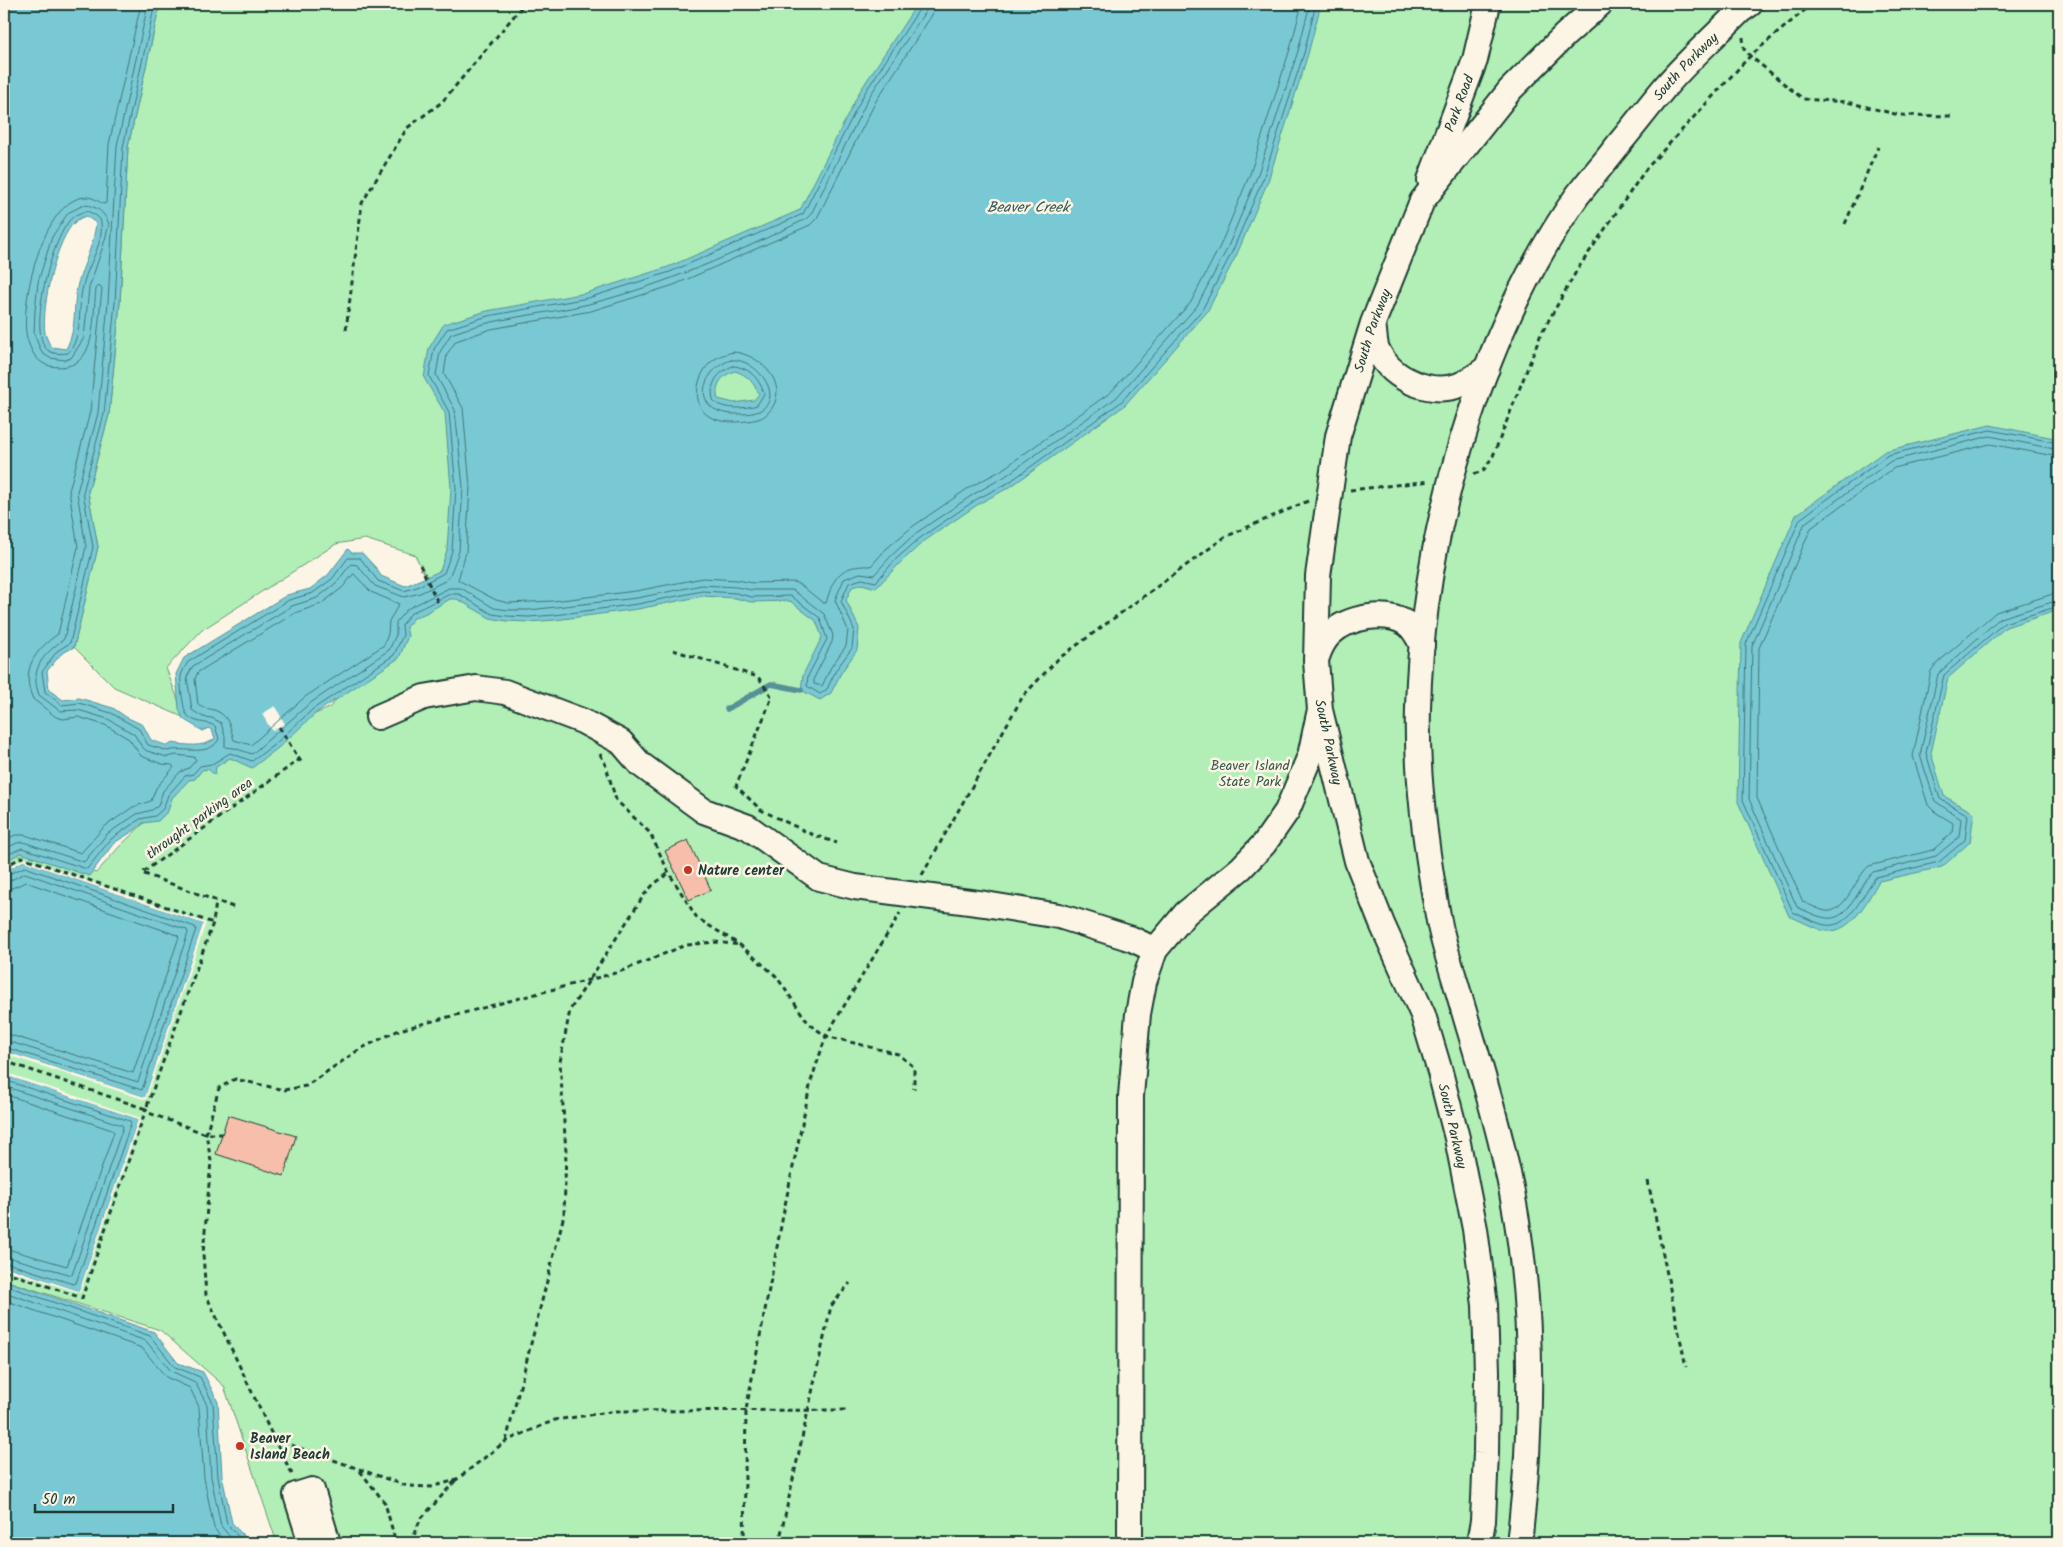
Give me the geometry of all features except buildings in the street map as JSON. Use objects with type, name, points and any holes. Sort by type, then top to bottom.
[{"type":"street","name":"Park Road","points":[[1422,200],[1474,60],[1488,4]]},
{"type":"street","name":"South Parkway","points":[[1479,1543],[1483,1521],[1486,1453],[1485,1305],[1475,1229],[1459,1147],[1423,1015],[1382,924],[1358,860],[1320,710],[1316,661],[1318,576],[1328,492],[1338,436],[1373,323],[1422,200],[1510,90],[1565,35],[1600,4]]},
{"type":"street","name":"South Parkway","points":[[1519,1543],[1528,1454],[1530,1350],[1526,1300],[1514,1202],[1504,1152],[1438,915],[1425,830],[1419,772],[1418,709],[1422,645],[1429,584],[1450,479],[1487,368],[1532,269],[1577,196],[1666,85],[1745,8]]},
{"type":"street","points":[[1373,323],[1377,349],[1385,363],[1403,379],[1428,388],[1450,387],[1463,384],[1487,368]]},
{"type":"street","points":[[1316,661],[1322,643],[1331,633],[1348,622],[1363,618],[1380,617],[1396,619],[1406,623],[1412,628],[1422,645]]},
{"type":"street","points":[[378,717],[424,697],[476,688],[505,692],[582,721],[621,742],[640,764],[704,811],[748,827],[819,878],[855,887],[1058,916],[1132,938],[1155,950]]},
{"type":"street","points":[[1130,1543],[1131,1096],[1138,1014],[1144,982],[1155,950],[1186,913],[1247,862],[1264,844],[1286,811],[1310,756],[1320,710]]},
{"type":"street","points":[[311,1543],[296,1495],[312,1490],[328,1543]]},
{"type":"path","points":[[346,330],[362,203],[408,128],[442,102],[524,4]]},
{"type":"path","points":[[744,1543],[746,1410],[811,1081],[826,1036],[911,894],[1023,696],[1058,659],[1225,537],[1328,492],[1450,479],[1483,472],[1493,456],[1541,334],[1577,270],[1646,169],[1750,56],[1812,4]]},
{"type":"path","points":[[1745,8],[1744,49],[1802,99],[1847,102],[1899,114],[1952,116]]},
{"type":"path","points":[[1845,224],[1878,147]]},
{"type":"path","points":[[420,565],[439,605]]},
{"type":"path","points":[[674,650],[758,677],[772,697],[736,786],[761,810],[811,834],[837,843]]},
{"type":"path","points":[[582,721],[605,763],[616,800],[650,833],[669,873],[697,918],[740,945],[776,976],[809,1024],[826,1036],[898,1054],[914,1067],[914,1088]]},
{"type":"path","points":[[278,727],[303,764]]},
{"type":"path","name":"throught parking area","points":[[233,907],[142,873],[300,759]]},
{"type":"path","points":[[4,867],[22,857],[213,923]]},
{"type":"path","points":[[506,1441],[564,1215],[566,1152],[560,1062],[570,1010],[644,895],[654,884],[669,873]]},
{"type":"path","points":[[4,1272],[82,1298],[146,1109],[213,923],[216,902]]},
{"type":"path","points":[[302,1492],[274,1438],[206,1295],[203,1254],[210,1162],[206,1134],[219,1088],[235,1079],[284,1090],[306,1086],[360,1049],[399,1030],[619,972],[686,945],[716,942],[740,945]]},
{"type":"path","points":[[4,1061],[146,1109],[149,1113],[206,1134],[222,1134]]},
{"type":"path","points":[[1648,1181],[1686,1367]]},
{"type":"path","points":[[779,1543],[831,1306],[850,1283]]},
{"type":"path","points":[[411,1543],[420,1520],[456,1480],[506,1441],[555,1420],[617,1411],[848,1410]]},
{"type":"path","points":[[274,1438],[407,1486],[431,1487],[456,1480]]},
{"type":"path","points":[[360,1470],[385,1503],[396,1543]]},
{"type":"green space","name":"Beaver Island State Park","points":[[160,4],[2059,4],[2059,1543],[277,1543],[224,1386],[160,1330],[4,1280],[4,857],[23,848],[96,873],[120,846],[212,758],[329,708],[432,589],[415,555],[365,539],[336,544],[202,630],[166,668],[185,718],[114,687],[74,647],[98,547],[88,492],[109,415],[120,303],[128,147]]},
{"type":"water","name":"Beaver Creek","points":[[4,4],[160,4],[128,147],[120,303],[109,415],[88,492],[98,547],[74,647],[61,654],[47,671],[49,690],[63,700],[79,698],[113,708],[143,725],[151,740],[168,746],[172,743],[200,745],[215,739],[212,730],[208,728],[203,731],[183,719],[179,709],[176,674],[184,658],[287,595],[310,589],[328,575],[348,549],[352,553],[362,553],[381,576],[405,586],[440,571],[447,550],[451,488],[445,413],[424,378],[429,348],[444,324],[487,311],[586,293],[668,267],[800,210],[860,91],[917,4],[1321,4],[1308,54],[1268,181],[1237,254],[1207,312],[1124,406],[1010,487],[980,503],[923,542],[876,588],[862,584],[852,587],[846,600],[859,628],[857,650],[841,673],[831,693],[820,700],[801,690],[803,675],[822,637],[816,621],[790,601],[751,602],[735,598],[703,596],[638,609],[529,622],[490,618],[457,599],[450,599],[414,618],[406,627],[408,636],[399,658],[316,713],[278,748],[252,768],[230,758],[216,767],[215,775],[208,769],[202,770],[195,779],[189,780],[172,798],[168,811],[158,821],[143,823],[114,843],[89,876],[21,853],[4,862]],"holes":[[[86,216],[96,223],[95,231],[78,283],[70,341],[66,349],[51,347],[45,333],[44,322],[51,274],[56,257],[69,229],[77,220]],[[735,371],[750,379],[755,386],[759,394],[754,400],[734,403],[718,399],[717,389],[720,381],[726,375]]]},
{"type":"water","points":[[1990,425],[2059,439],[2059,610],[2006,627],[1948,678],[1931,753],[1944,796],[1974,813],[1970,842],[1942,867],[1879,881],[1863,907],[1849,923],[1841,929],[1821,930],[1789,916],[1738,802],[1741,643],[1796,515],[1885,451]]},
{"type":"water","points":[[23,861],[203,924],[145,1097],[4,1051],[4,872]]},
{"type":"water","points":[[4,1075],[138,1119],[79,1291],[4,1266]]},
{"type":"water","points":[[4,1280],[154,1332],[178,1363],[203,1372],[218,1402],[222,1476],[232,1523],[250,1543],[4,1543]]},
{"type":"pier","points":[[275,706],[285,724],[272,731],[262,714]]},
{"type":"pier","points":[[24,858],[206,923],[146,1100],[4,1054],[4,1051],[145,1097],[203,924],[23,861],[4,872],[4,869]]},
{"type":"pier","points":[[4,1072],[141,1118],[80,1293],[4,1269],[4,1266],[79,1291],[138,1119],[4,1075]]},
{"type":"waterway","points":[[727,709],[771,684],[801,690]]},
{"type":"place","name":"Nature center","points":[[688,870]]},
{"type":"place","name":"Beaver Island Beach","points":[[240,1446]]}]
